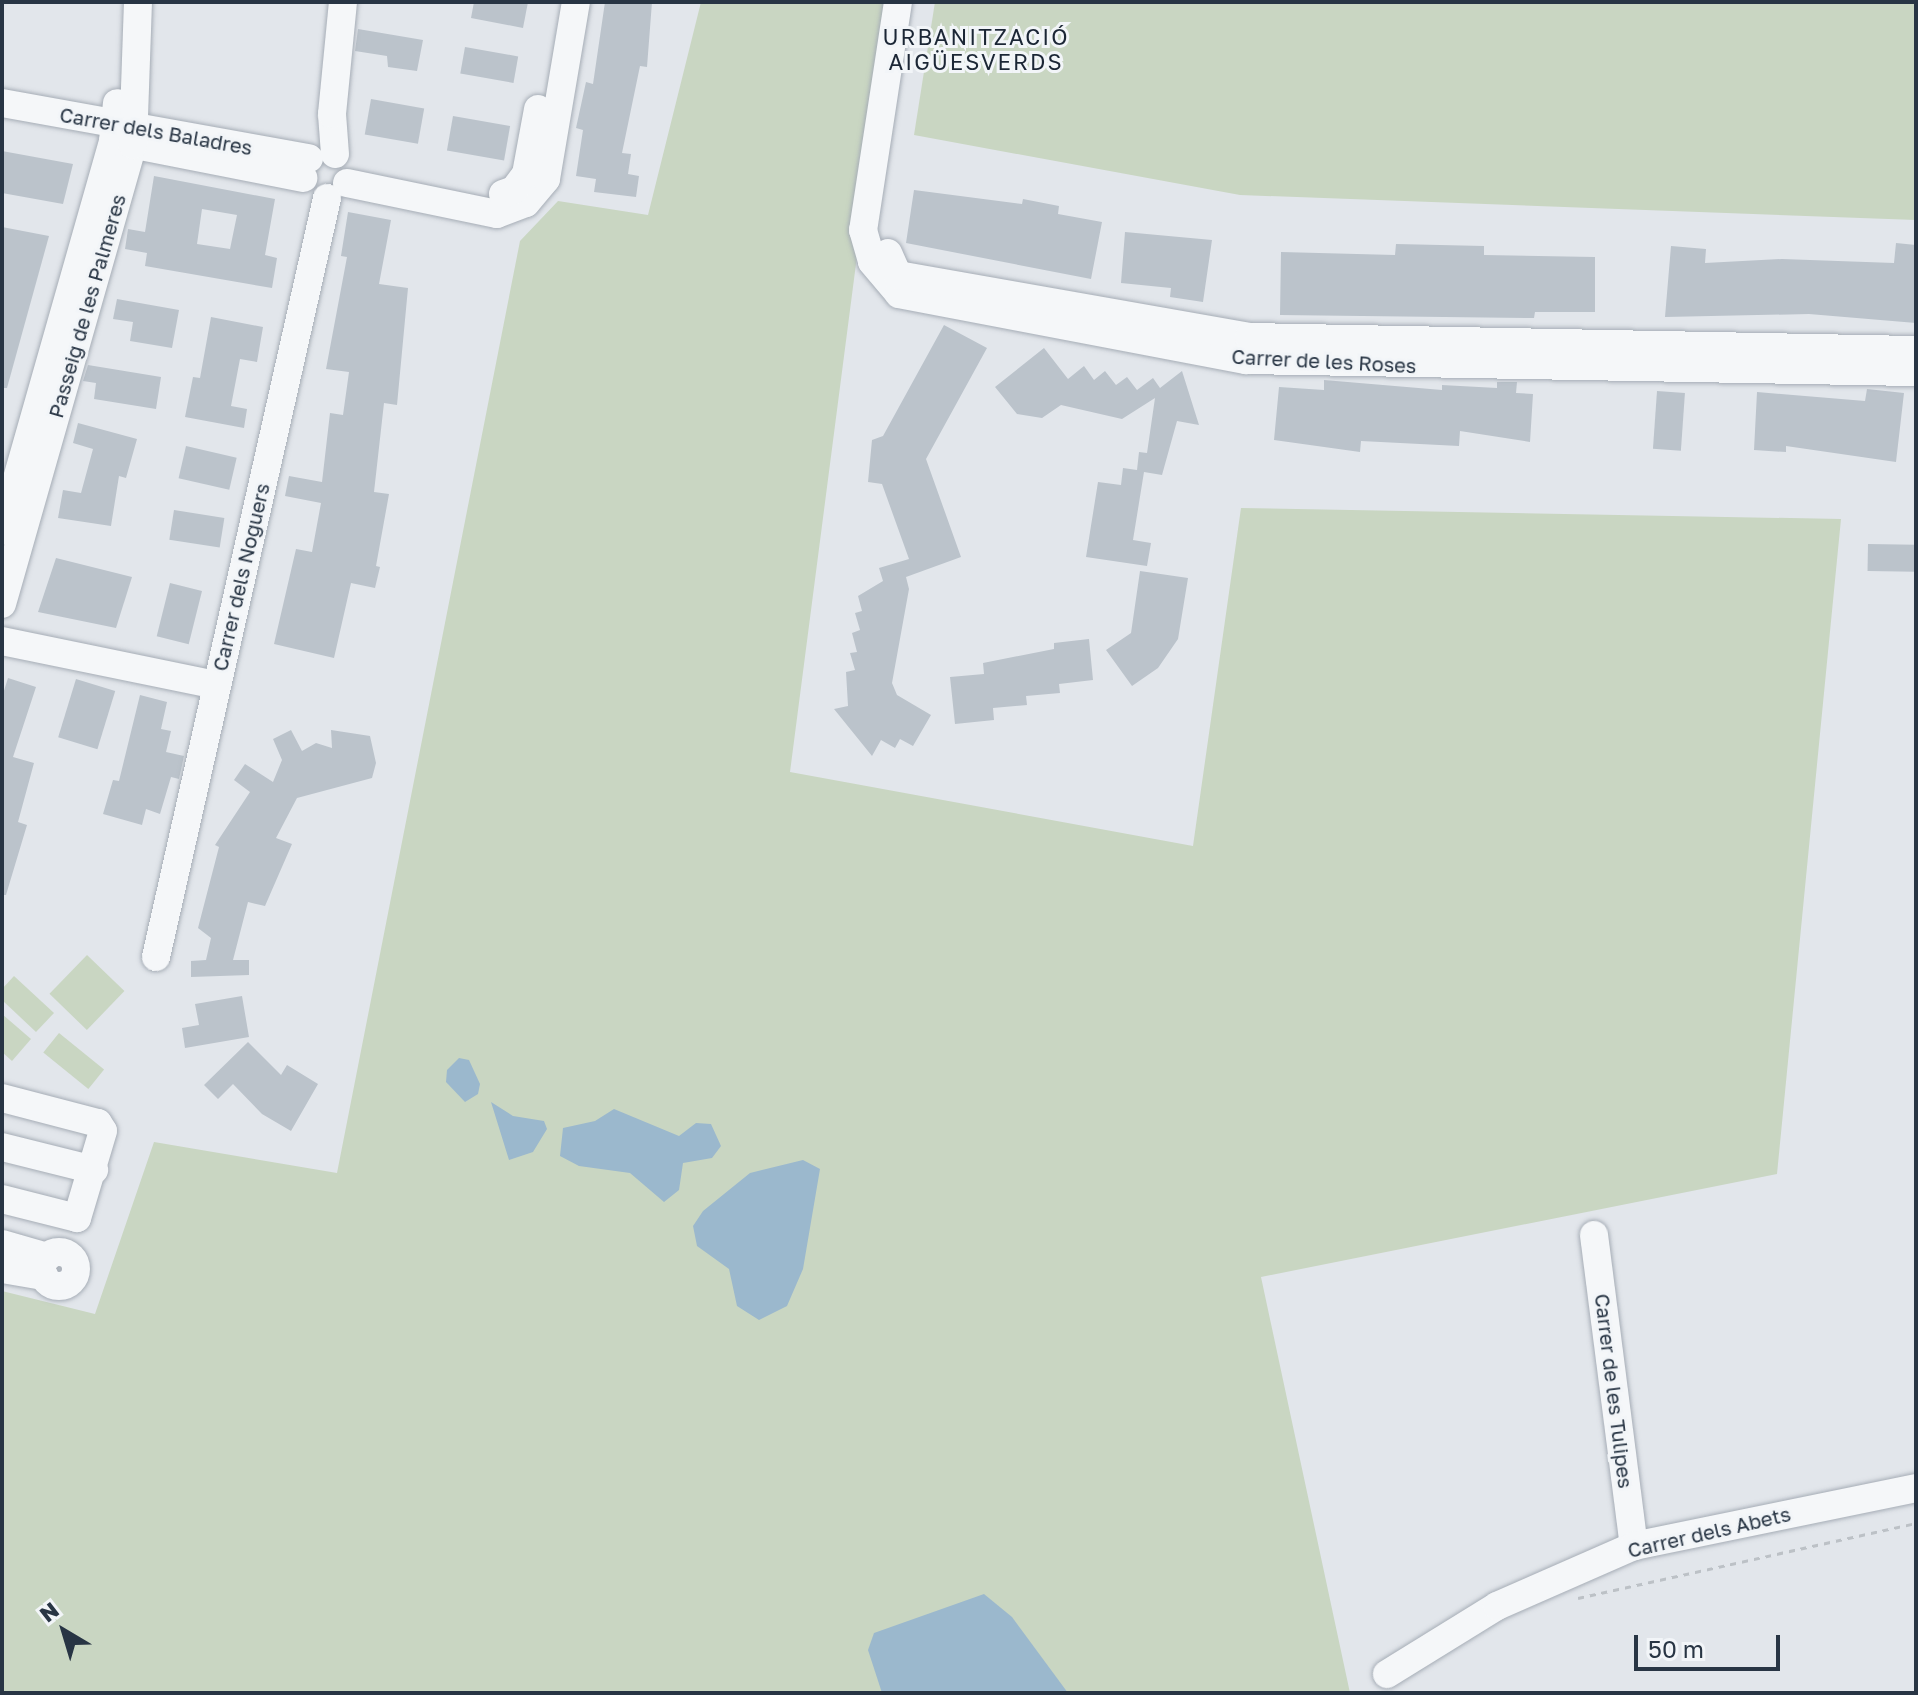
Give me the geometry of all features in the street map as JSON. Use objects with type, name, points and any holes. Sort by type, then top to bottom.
[{"type":"street","name":"Passeig de les Palmeres","points":[[2,531],[124,133],[120,2]]},
{"type":"street","name":"Passeig de les Palmeres","points":[[2,604],[124,133],[138,2]]},
{"type":"street","name":"Carrer dels Noguers","points":[[156,957],[326,170],[343,2]]},
{"type":"street","points":[[520,196],[557,2]]},
{"type":"street","points":[[520,196],[546,179],[576,2]]},
{"type":"street","name":"Carrer de les Roses","points":[[898,2],[863,230],[872,262],[899,294],[1246,360],[1916,372]]},
{"type":"street","name":"Carrer de les Roses","points":[[916,2],[881,239],[898,275],[1249,337],[1916,350]]},
{"type":"street","name":"Carrer dels Baladres","points":[[2,103],[124,133]]},
{"type":"street","name":"Carrer dels Baladres","points":[[2,118],[124,133],[326,170],[497,214],[520,196]]},
{"type":"street","points":[[2,641],[217,685]]},
{"type":"street","points":[[2,1098],[98,1123],[103,1131],[83,1211],[77,1218],[2,1199]]},
{"type":"street","points":[[2,1147],[94,1170]]},
{"type":"street","points":[[51,1262],[66,1216]]},
{"type":"street","name":"Carrer de les Tulipes","points":[[1594,1235],[1634,1546]]},
{"type":"street","points":[[2,1244],[51,1262]]},
{"type":"street","points":[[2,1269],[51,1262]]},
{"type":"street","name":"Carrer dels Abets","points":[[1387,1674],[1497,1606],[1634,1546],[1916,1488]]},
{"type":"path","points":[[1570,1600],[1916,1523]]},
{"type":"green space","points":[[701,2],[890,2],[790,772],[1193,846],[1241,508],[1841,519],[1777,1174],[1261,1277],[1350,1693],[2,1693],[2,1291],[95,1314],[154,1142],[337,1173],[520,241],[558,201],[648,215]]},
{"type":"green space","points":[[935,2],[1916,2],[1916,220],[1240,195],[914,135]]},
{"type":"green space","points":[[87,955],[124,991],[87,1030],[49,994]]},
{"type":"green space","points":[[14,976],[54,1013],[36,1032],[2,1000],[2,989]]},
{"type":"green space","points":[[2,1014],[31,1039],[12,1061],[2,1052]]},
{"type":"green space","points":[[59,1033],[104,1070],[88,1089],[43,1052]]},
{"type":"water","points":[[459,1058],[469,1060],[480,1084],[478,1094],[465,1102],[446,1082],[447,1070]]},
{"type":"water","points":[[491,1102],[513,1116],[544,1121],[547,1129],[533,1152],[509,1160]]},
{"type":"water","points":[[614,1109],[679,1136],[696,1123],[711,1124],[721,1146],[712,1158],[683,1163],[679,1190],[664,1202],[630,1173],[579,1166],[560,1156],[563,1128],[595,1121]]},
{"type":"water","points":[[803,1160],[820,1169],[803,1269],[787,1306],[759,1320],[737,1306],[729,1269],[697,1246],[693,1226],[703,1211],[750,1173]]},
{"type":"water","points":[[984,1594],[1012,1617],[1068,1693],[882,1693],[868,1650],[874,1633]]},
{"type":"building","points":[[474,2],[528,2],[523,28],[471,18]]},
{"type":"building","points":[[605,2],[652,2],[647,67],[640,66],[622,153],[631,154],[628,174],[639,176],[636,197],[594,192],[596,179],[576,176],[583,130],[576,128],[586,82],[593,84]]},
{"type":"building","points":[[358,29],[423,40],[417,71],[388,67],[387,56],[355,51]]},
{"type":"building","points":[[465,47],[518,56],[513,83],[460,74]]},
{"type":"building","points":[[371,99],[424,108],[418,144],[365,134]]},
{"type":"building","points":[[453,116],[510,126],[504,161],[447,150]]},
{"type":"building","points":[[2,151],[73,164],[63,204],[2,193]]},
{"type":"building","points":[[154,176],[275,199],[265,255],[277,258],[272,288],[145,266],[147,253],[125,249],[128,229],[145,232]],"holes":[[[202,209],[237,215],[230,249],[197,244]]]},
{"type":"building","points":[[914,190],[1022,204],[1023,199],[1059,206],[1058,214],[1102,222],[1091,279],[906,243]]},
{"type":"building","points":[[348,212],[391,220],[379,284],[408,288],[397,405],[384,403],[374,492],[389,494],[376,566],[380,567],[375,588],[351,583],[334,658],[274,644],[296,549],[312,552],[321,503],[285,496],[289,476],[322,482],[330,413],[343,415],[349,372],[326,369],[347,257],[341,256]]},
{"type":"building","points":[[2,227],[49,236],[7,388],[2,388]]},
{"type":"building","points":[[1125,232],[1212,240],[1203,302],[1170,297],[1171,288],[1121,283]]},
{"type":"building","points":[[1896,243],[1916,245],[1916,323],[1809,314],[1665,317],[1671,246],[1706,249],[1705,263],[1782,259],[1894,263]]},
{"type":"building","points":[[1396,244],[1484,246],[1484,255],[1595,257],[1595,312],[1535,312],[1534,318],[1280,315],[1281,252],[1395,255]]},
{"type":"building","points":[[117,299],[179,310],[172,348],[130,341],[133,322],[113,319]]},
{"type":"building","points":[[211,317],[263,327],[257,362],[240,359],[231,406],[247,409],[244,428],[185,417],[193,377],[200,378]]},
{"type":"building","points":[[944,325],[987,348],[926,459],[961,557],[906,577],[909,589],[892,683],[897,695],[931,715],[913,746],[900,739],[895,748],[881,740],[872,756],[834,709],[848,706],[846,672],[855,670],[850,653],[857,652],[852,633],[860,630],[855,613],[862,611],[858,596],[883,581],[879,568],[909,559],[882,484],[868,482],[872,440],[883,436]]},
{"type":"building","points":[[1044,348],[1068,379],[1084,366],[1094,380],[1105,371],[1116,385],[1127,377],[1137,390],[1153,378],[1160,388],[1182,371],[1199,425],[1177,421],[1162,475],[1144,472],[1133,540],[1151,543],[1147,566],[1086,557],[1098,482],[1121,485],[1123,468],[1137,470],[1139,452],[1147,453],[1155,398],[1122,419],[1061,405],[1042,418],[1017,414],[995,387]]},
{"type":"building","points":[[88,365],[161,377],[156,409],[94,399],[96,383],[83,381]]},
{"type":"building","points":[[1324,380],[1442,390],[1442,385],[1497,388],[1497,382],[1517,382],[1516,393],[1533,394],[1530,442],[1460,431],[1459,446],[1361,441],[1360,452],[1274,440],[1279,387],[1324,390]]},
{"type":"building","points":[[1867,389],[1904,393],[1896,462],[1786,446],[1786,452],[1754,450],[1757,392],[1865,401]]},
{"type":"building","points":[[1657,391],[1685,393],[1681,451],[1653,449]]},
{"type":"building","points":[[78,423],[137,439],[126,478],[119,476],[111,526],[58,518],[63,490],[81,493],[93,449],[73,443]]},
{"type":"building","points":[[186,446],[237,458],[229,490],[179,478]]},
{"type":"building","points":[[174,510],[224,518],[220,548],[169,540]]},
{"type":"building","points":[[1868,544],[1916,545],[1916,572],[1868,571]]},
{"type":"building","points":[[56,558],[132,577],[116,628],[38,612]]},
{"type":"building","points":[[1140,571],[1188,578],[1178,639],[1158,668],[1132,686],[1106,650],[1131,633]]},
{"type":"building","points":[[170,583],[202,591],[189,644],[157,636]]},
{"type":"building","points":[[1089,639],[1093,680],[1059,684],[1060,693],[1026,696],[1027,705],[993,708],[994,720],[955,724],[950,677],[984,674],[983,663],[1054,649],[1054,643]]},
{"type":"building","points":[[8,678],[36,687],[13,757],[34,763],[18,822],[27,825],[6,895],[2,895],[2,697]]},
{"type":"building","points":[[76,679],[115,691],[97,749],[58,737]]},
{"type":"building","points":[[140,695],[167,702],[161,729],[171,731],[166,752],[184,756],[179,779],[171,777],[160,814],[146,809],[142,825],[103,814],[113,780],[119,781]]},
{"type":"building","points":[[291,730],[302,751],[316,743],[332,748],[331,730],[370,736],[376,763],[372,778],[297,798],[276,838],[292,844],[265,906],[248,902],[233,960],[249,960],[249,975],[191,977],[191,961],[206,960],[211,938],[198,928],[219,847],[215,845],[250,792],[234,780],[245,764],[273,782],[282,760],[273,739]]},
{"type":"building","points":[[242,996],[249,1037],[185,1048],[182,1028],[199,1025],[195,1004]]},
{"type":"building","points":[[248,1042],[281,1075],[287,1065],[318,1084],[291,1131],[262,1114],[233,1084],[218,1099],[204,1085]]},
{"type":"district","name":"URBANITZACIÓ AIGÜESVERDS","points":[[976,48]]}]
